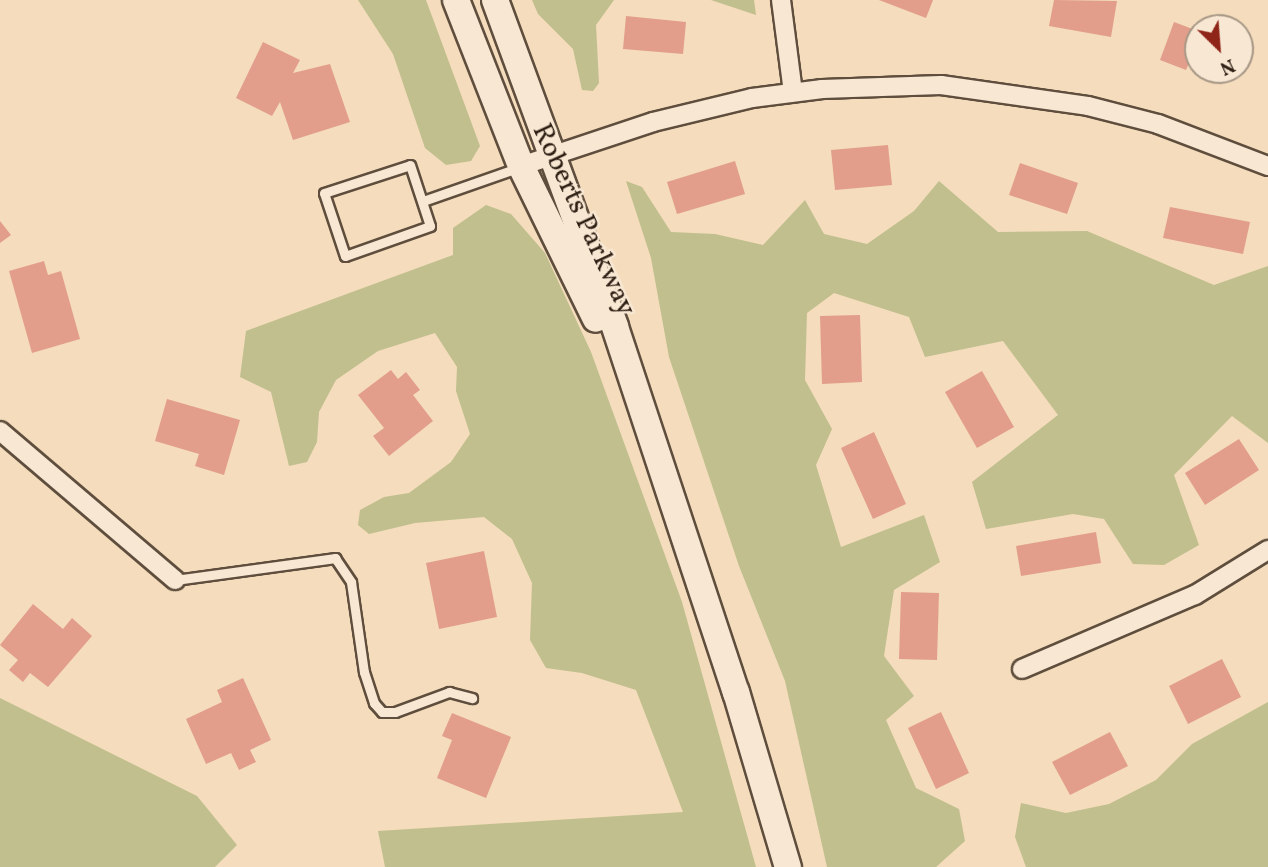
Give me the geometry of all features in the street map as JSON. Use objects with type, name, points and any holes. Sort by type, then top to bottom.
[{"type":"main road","name":"Roberts Parkway","points":[[456,0],[521,166],[596,317],[659,466]]},
{"type":"main road","name":"Roberts Parkway","points":[[495,0],[615,327],[736,692],[788,867]]},
{"type":"street","points":[[781,0],[793,92]]},
{"type":"street","points":[[521,166],[653,122],[793,92],[941,85],[1022,93],[1158,124],[1268,166]]},
{"type":"street","points":[[0,431],[175,580]]},
{"type":"street","points":[[1022,669],[1195,595],[1268,550]]},
{"type":"lane","points":[[410,165],[423,201],[430,226],[345,256],[324,193],[410,165]]},
{"type":"lane","points":[[423,201],[521,166]]},
{"type":"lane","points":[[175,580],[335,558],[351,582],[364,672],[374,703],[382,712],[395,712],[449,692],[472,698]]},
{"type":"shaded area","points":[[358,0],[426,0],[480,146],[471,161],[446,165],[425,148],[393,54]]},
{"type":"shaded area","points":[[532,0],[614,0],[596,25],[599,83],[593,91],[582,90],[573,49],[538,14]]},
{"type":"shaded area","points":[[711,0],[754,0],[756,15]]},
{"type":"shaded area","points":[[626,181],[642,187],[671,232],[715,234],[763,245],[805,200],[824,234],[867,244],[914,211],[939,181],[998,232],[1087,231],[1214,285],[1268,266],[1268,443],[1232,416],[1174,475],[1199,545],[1164,565],[1133,564],[1104,519],[1073,514],[986,529],[972,482],[1058,415],[1003,341],[925,357],[909,317],[834,293],[807,313],[805,380],[832,429],[816,465],[841,547],[924,515],[940,562],[894,590],[884,656],[914,696],[886,720],[916,788],[959,809],[965,841],[936,867],[827,867],[785,681],[739,566],[669,357],[651,258]]},
{"type":"shaded area","points":[[486,205],[511,214],[545,253],[591,352],[682,602],[756,867],[385,867],[378,831],[683,812],[636,690],[582,673],[546,668],[530,640],[532,583],[512,539],[484,517],[415,523],[369,534],[358,525],[360,510],[384,497],[409,493],[451,462],[470,434],[456,391],[457,367],[435,333],[378,351],[336,380],[319,412],[317,442],[307,462],[289,466],[271,392],[240,377],[246,331],[453,255],[453,228]]},
{"type":"shaded area","points":[[0,698],[197,796],[237,845],[215,867],[0,867]]},
{"type":"shaded area","points":[[1268,702],[1268,867],[1026,867],[1015,837],[1021,803],[1066,813],[1109,804],[1156,780],[1192,744]]},
{"type":"building","points":[[879,0],[933,0],[926,18]]},
{"type":"building","points":[[1054,0],[1117,1],[1111,37],[1049,26]]},
{"type":"building","points":[[626,16],[686,22],[683,54],[623,49]]},
{"type":"building","points":[[1174,22],[1184,26],[1184,69],[1160,60]]},
{"type":"building","points":[[263,42],[300,60],[293,73],[330,64],[350,122],[293,140],[280,102],[272,116],[236,98]]},
{"type":"building","points":[[888,145],[892,185],[835,190],[831,150]]},
{"type":"building","points":[[735,161],[745,194],[677,214],[667,182]]},
{"type":"building","points":[[1020,163],[1078,183],[1067,214],[1009,195]]},
{"type":"building","points":[[1170,207],[1250,222],[1243,254],[1163,238]]},
{"type":"building","points":[[0,221],[11,235],[0,243]]},
{"type":"building","points":[[44,261],[48,275],[61,271],[80,339],[32,353],[9,271]]},
{"type":"building","points":[[860,315],[862,382],[822,384],[820,316]]},
{"type":"building","points":[[391,370],[398,379],[406,372],[420,390],[413,395],[433,421],[389,456],[373,436],[384,428],[358,395]]},
{"type":"building","points":[[982,371],[1014,427],[977,448],[945,392]]},
{"type":"building","points":[[167,399],[240,420],[224,475],[195,466],[199,454],[155,441]]},
{"type":"building","points":[[874,432],[906,504],[873,519],[841,448]]},
{"type":"building","points":[[1239,439],[1259,470],[1205,505],[1185,473]]},
{"type":"building","points":[[1096,532],[1101,563],[1021,576],[1016,546]]},
{"type":"building","points":[[484,551],[497,617],[439,629],[426,563]]},
{"type":"building","points":[[901,592],[939,593],[937,660],[899,659]]},
{"type":"building","points":[[33,604],[63,629],[72,618],[92,636],[48,687],[30,673],[23,682],[9,670],[18,660],[0,645]]},
{"type":"building","points":[[1222,659],[1241,697],[1188,724],[1169,686]]},
{"type":"building","points":[[243,678],[271,740],[250,750],[256,762],[239,770],[231,753],[206,764],[186,719],[222,702],[217,690]]},
{"type":"building","points":[[941,712],[969,773],[936,789],[908,728]]},
{"type":"building","points":[[452,713],[511,737],[486,798],[437,778],[452,740],[442,736]]},
{"type":"building","points":[[1110,732],[1128,766],[1070,795],[1052,762]]}]
